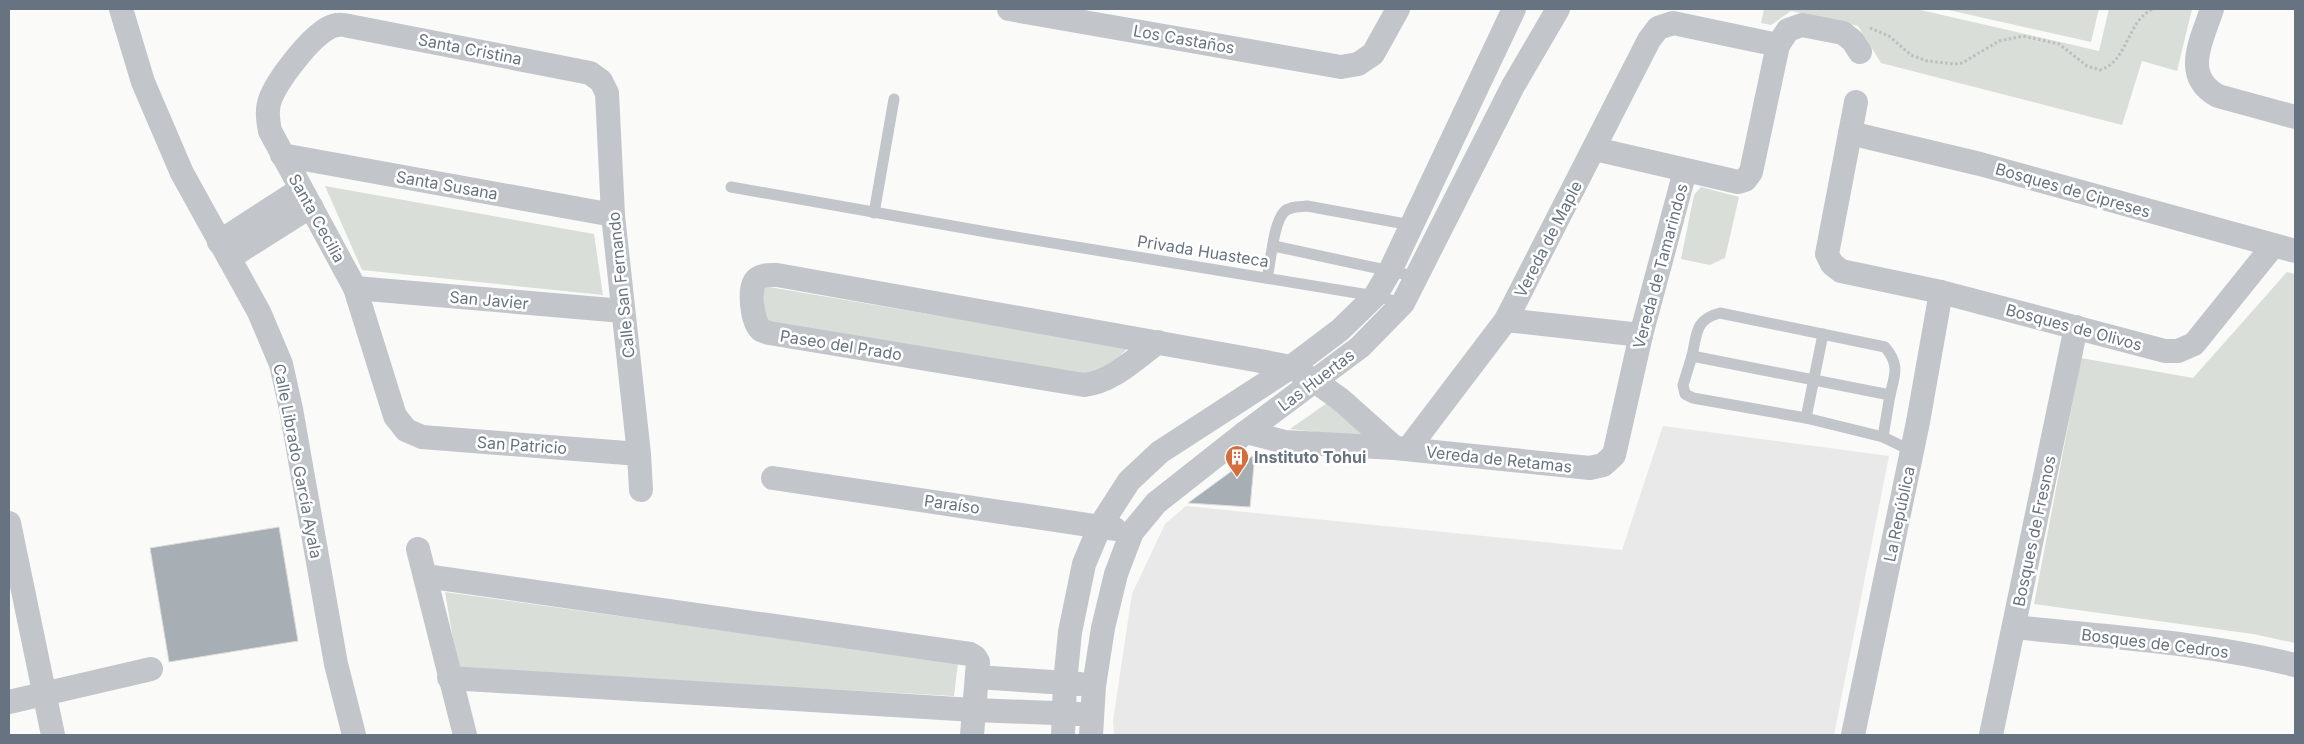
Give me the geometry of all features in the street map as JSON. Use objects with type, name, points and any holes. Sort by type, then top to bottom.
[{"type":"street","name":"Calle Librado García Ayala","points":[[121,9],[144,82],[182,173],[259,312],[281,364],[291,409],[336,664],[354,735]]},
{"type":"street","name":"Los Castaños","points":[[1009,9],[1051,12],[1341,67],[1358,64],[1373,54],[1398,9]]},
{"type":"street","name":"Las Huertas","points":[[1063,724],[1070,632],[1084,564],[1100,526],[1129,481],[1160,452],[1291,367],[1340,330],[1375,296],[1390,271],[1514,9]]},
{"type":"street","name":"Las Huertas","points":[[1092,725],[1094,686],[1103,628],[1116,574],[1132,532],[1156,503],[1246,432],[1316,382],[1360,347],[1403,303],[1513,86],[1558,9]]},
{"type":"street","points":[[2212,9],[2197,57],[2199,80],[2206,90],[2218,96],[2295,117]]},
{"type":"street","name":"Vereda de Maple","points":[[1401,449],[1506,320],[1595,149],[1648,40],[1658,28],[1673,23],[1778,45]]},
{"type":"street","name":"Santa Cristina","points":[[336,25],[590,73],[601,81]]},
{"type":"street","name":"Santa Cecilia","points":[[336,25],[308,45],[286,71],[270,98],[267,116],[270,131],[354,288],[395,416],[406,430]]},
{"type":"street","points":[[1778,45],[1788,30],[1802,25],[1843,33],[1853,41],[1860,52]]},
{"type":"street","name":"Vereda de Tamarindos","points":[[1603,465],[1614,455],[1641,335],[1685,171],[1738,182],[1745,180],[1751,172],[1778,45]]},
{"type":"street","name":"Calle San Fernando","points":[[601,81],[607,93],[613,215],[639,454],[641,490]]},
{"type":"street","points":[[1850,133],[1856,102]]},
{"type":"street","name":"Bosques de Cipreses","points":[[1850,133],[1980,164],[2284,248]]},
{"type":"street","name":"Bosques de Olivos","points":[[1850,133],[1827,254],[1832,264],[1841,271],[1941,292],[2164,351],[2178,351],[2194,344],[2284,248]]},
{"type":"street","points":[[1595,149],[1685,171]]},
{"type":"street","name":"Santa Susana","points":[[282,154],[613,215]]},
{"type":"street","points":[[224,250],[306,198]]},
{"type":"street","name":"Paseo del Prado","points":[[1158,342],[1108,379],[1096,384],[1084,384],[768,333],[761,329],[757,322],[751,293],[757,278],[765,275],[777,275],[1158,342],[1291,367],[1316,382]]},
{"type":"street","name":"San Javier","points":[[354,288],[623,312]]},
{"type":"street","name":"La República","points":[[1856,735],[1912,452],[1941,292]]},
{"type":"street","points":[[1506,320],[1641,335]]},
{"type":"street","name":"Bosques de Fresnos","points":[[1991,735],[2076,327]]},
{"type":"street","points":[[1316,382],[1340,399],[1401,449]]},
{"type":"street","name":"San Patricio","points":[[406,430],[422,438],[639,454]]},
{"type":"street","name":"Vereda de Retamas","points":[[1246,432],[1285,442],[1401,449],[1590,468],[1603,465]]},
{"type":"street","name":"Paraíso","points":[[773,478],[1132,532]]},
{"type":"street","points":[[9,523],[53,735]]},
{"type":"street","points":[[418,549],[449,678],[465,735]]},
{"type":"street","points":[[425,576],[970,654],[978,662],[972,735]]},
{"type":"street","name":"Bosques de Cedros","points":[[2014,627],[2140,640],[2241,654],[2295,665]]},
{"type":"street","points":[[9,702],[151,669]]},
{"type":"street","points":[[977,677],[1094,686]]},
{"type":"street","points":[[449,678],[974,710],[1063,724],[1092,725]]},
{"type":"lane","points":[[874,213],[894,99]]},
{"type":"lane","name":"Privada Huasteca","points":[[731,187],[998,234],[1375,296],[1403,303]]},
{"type":"lane","points":[[1267,278],[1278,221],[1285,211],[1294,207],[1307,206],[1411,225]]},
{"type":"lane","points":[[1274,246],[1418,276]]},
{"type":"lane","points":[[1883,437],[1896,370],[1894,358],[1885,347],[1720,313],[1708,316],[1700,323],[1683,385],[1685,394],[1693,398],[1806,418],[1883,437],[1912,452]]},
{"type":"lane","points":[[1806,418],[1823,334]]},
{"type":"lane","points":[[1692,356],[1890,395]]},
{"type":"path","points":[[1843,33],[1866,28],[1874,30],[1889,36],[1912,55],[1927,61],[1955,64],[1962,63],[1999,41],[2023,36],[2035,37],[2059,44],[2087,66],[2100,70],[2110,65],[2123,49],[2135,27],[2150,9]]},
{"type":"shaded area","points":[[1764,9],[1916,9],[2099,51],[2109,9],[2192,9],[2177,71],[2142,61],[2122,125],[1881,63],[1858,26],[1791,11],[1771,25],[1761,23]]},
{"type":"shaded area","points":[[1944,9],[2099,9],[2091,42]]},
{"type":"shaded area","points":[[325,186],[594,234],[603,295],[362,270]]},
{"type":"shaded area","points":[[1701,187],[1739,197],[1725,258],[1710,265],[1681,259],[1694,195]]},
{"type":"shaded area","points":[[2287,272],[2295,274],[2295,643],[2253,634],[2034,604],[2081,358],[2193,378]]},
{"type":"shaded area","points":[[763,286],[1128,348],[1097,378],[765,325]]},
{"type":"shaded area","points":[[1327,403],[1348,422],[1375,439],[1290,429]]},
{"type":"shaded area","points":[[1663,426],[1889,456],[1834,735],[1114,735],[1113,721],[1132,594],[1165,524],[1186,506],[1622,550]]},
{"type":"shaded area","points":[[445,592],[958,663],[954,696],[458,669]]},
{"type":"building","name":"Instituto Tohui","points":[[1255,454],[1250,507],[1188,503]]},
{"type":"building","points":[[279,527],[298,641],[169,662],[150,548]]},
{"type":"place","name":"Instituto Tohui","points":[[1237,478]]}]
